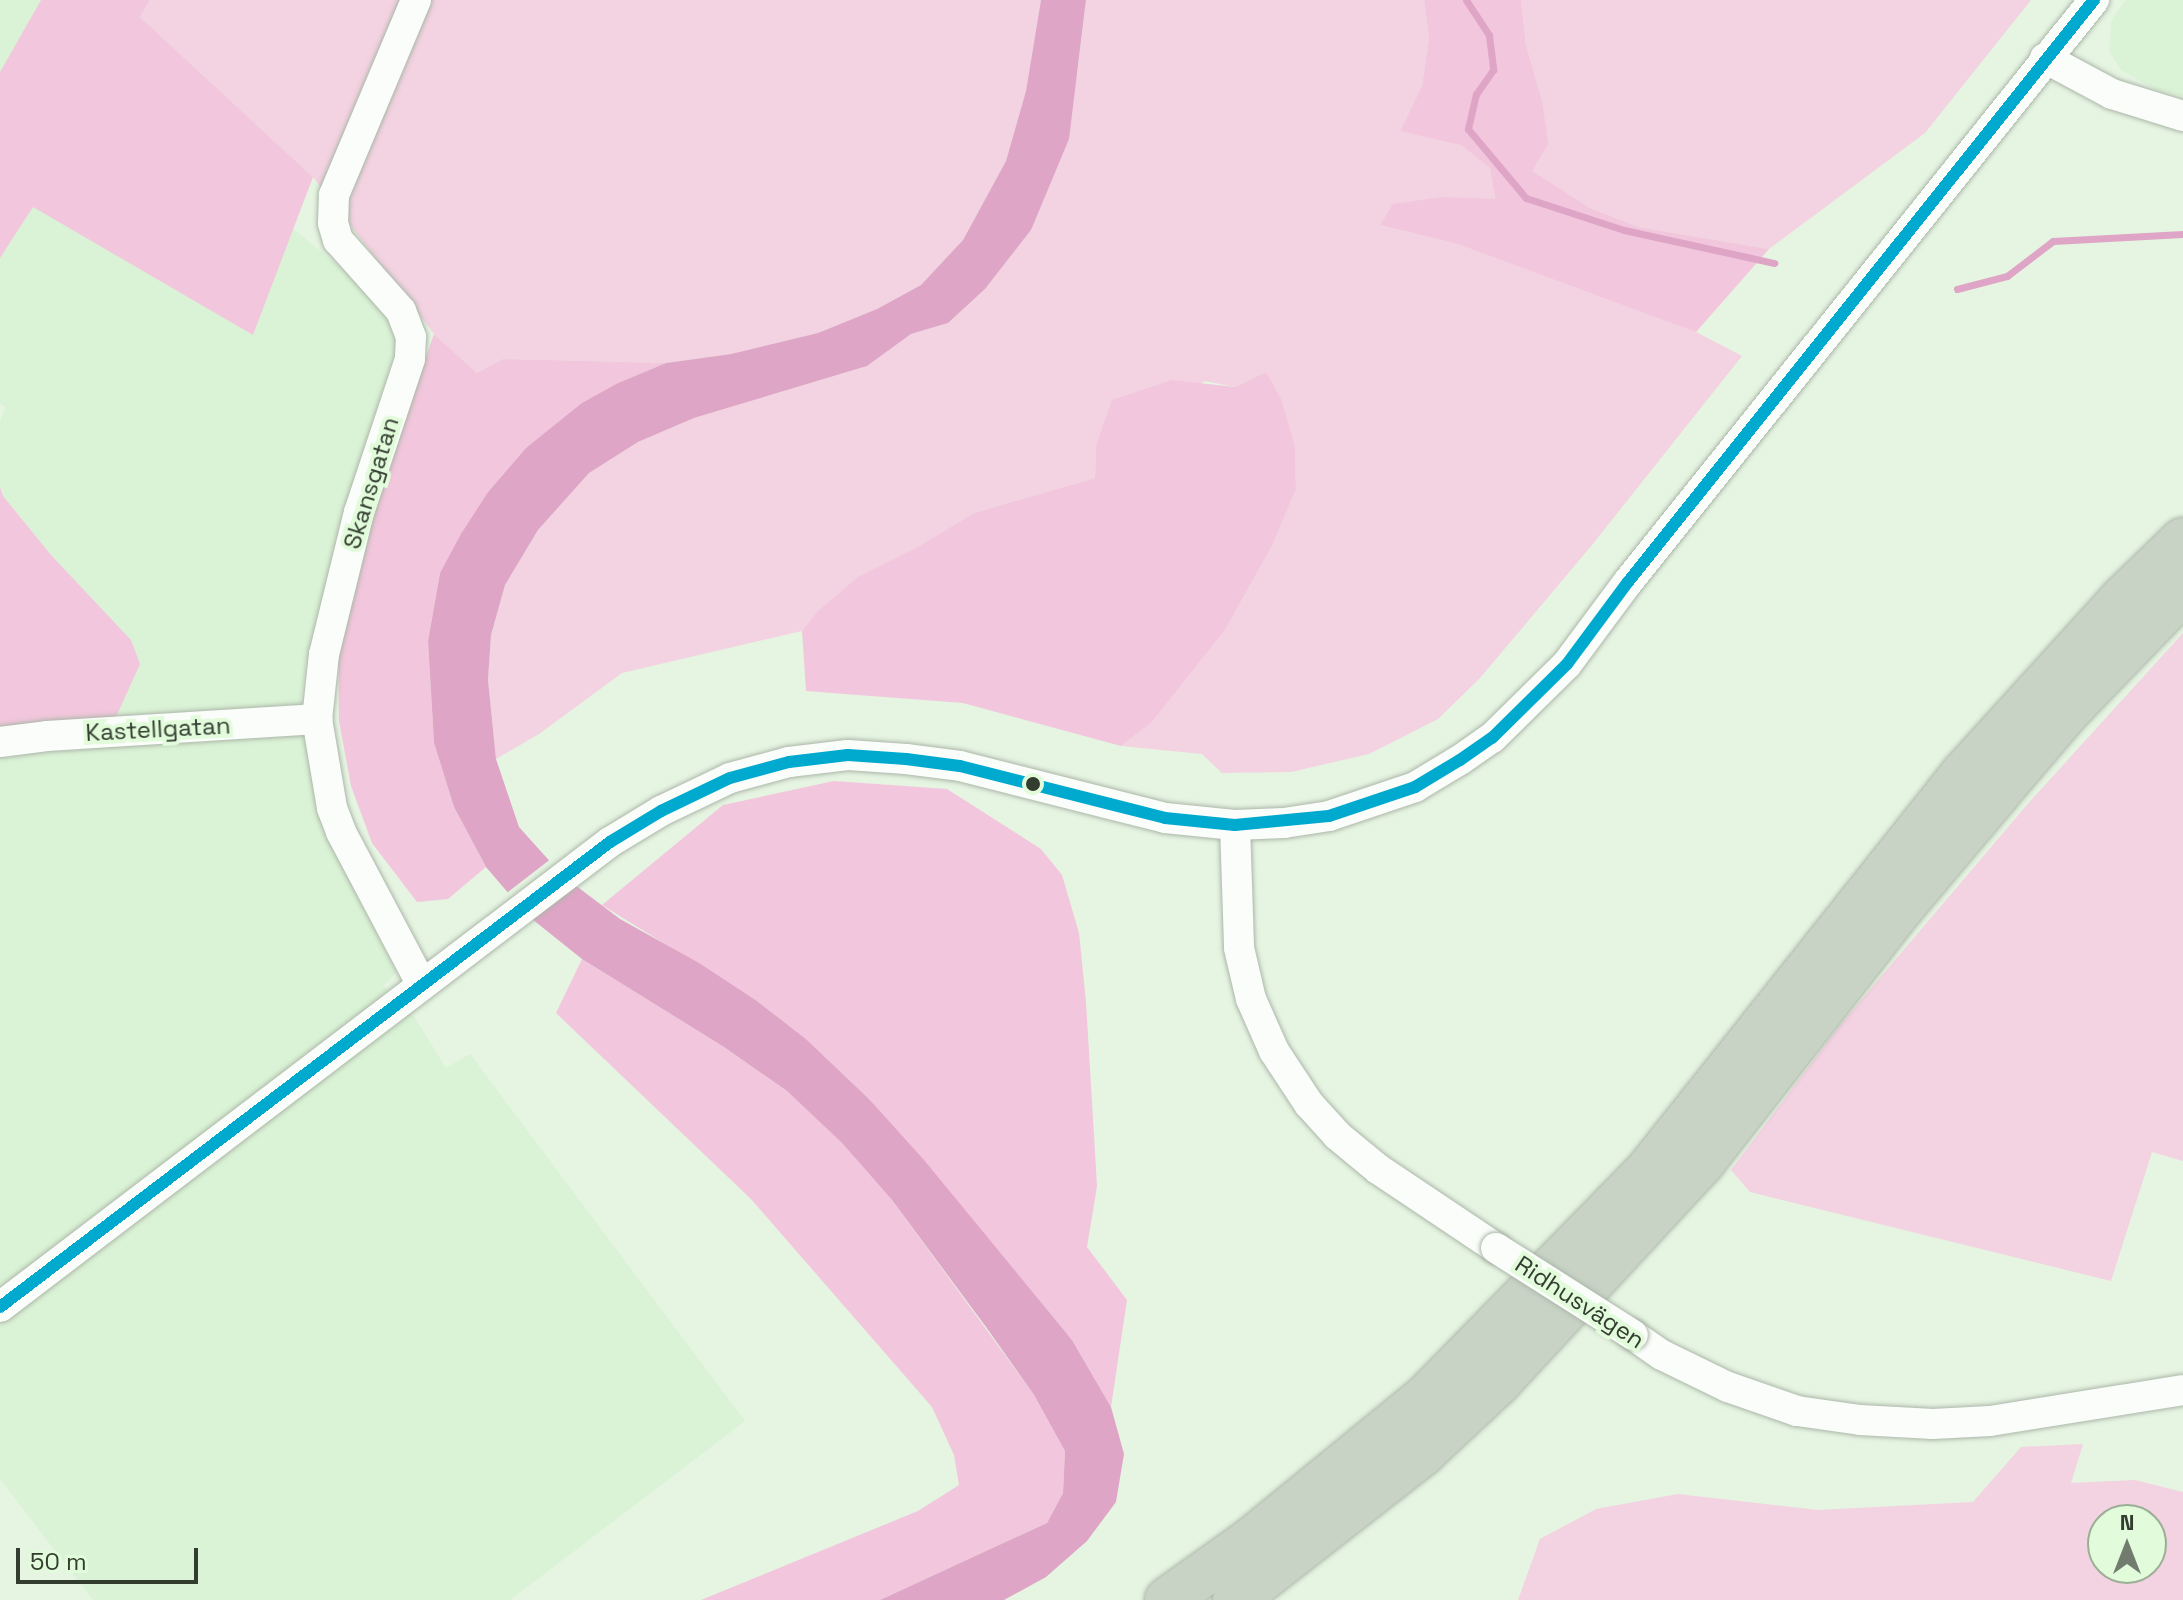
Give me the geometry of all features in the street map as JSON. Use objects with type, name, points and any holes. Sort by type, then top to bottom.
[{"type":"highway","points":[[1167,1600],[1251,1540],[1426,1397],[1649,1169],[1963,774],[2122,599],[2183,540]]},
{"type":"highway","points":[[1235,1600],[1411,1463],[1498,1383],[1701,1164],[1901,908],[1996,795],[2066,713],[2183,592]]},
{"type":"street","name":"Skansgatan","points":[[416,0],[334,195],[333,223],[338,240],[401,311],[411,337],[410,359],[359,512],[324,654],[317,719],[332,808],[341,832],[422,985]]},
{"type":"street","points":[[0,1307],[610,842],[661,811],[730,778],[789,762],[848,755],[960,766],[1165,818],[1235,825],[1284,823],[1329,816],[1415,787],[1481,746],[1567,664],[1628,582],[2094,0]]},
{"type":"street","points":[[2045,58],[2112,94],[2183,116]]},
{"type":"street","name":"Kastellgatan","points":[[0,742],[317,719]]},
{"type":"street","name":"Ridhusvägen","points":[[1235,825],[1239,948],[1251,999],[1274,1051],[1309,1104],[1338,1136],[1378,1169],[1662,1355],[1728,1387],[1797,1411],[1860,1420],[1933,1424],[1990,1421],[2183,1390]]},
{"type":"shaded area","points":[[0,0],[41,0],[0,72]]},
{"type":"shaded area","points":[[41,0],[150,0],[140,17],[313,177],[253,335],[33,207],[0,258],[0,72]]},
{"type":"shaded area","points":[[150,0],[1041,0],[1026,92],[1006,161],[963,240],[921,285],[877,309],[818,333],[731,354],[666,363],[503,359],[477,373],[434,334],[313,177],[140,17]]},
{"type":"shaded area","points":[[1041,0],[1086,0],[1069,139],[1031,230],[985,289],[948,323],[911,334],[867,366],[694,418],[638,442],[589,473],[538,530],[505,585],[491,635],[488,680],[496,759],[519,827],[563,876],[620,919],[699,963],[757,1001],[806,1039],[869,1099],[924,1160],[1072,1340],[1111,1407],[1124,1454],[1116,1502],[1087,1541],[1046,1577],[1004,1600],[880,1600],[1047,1523],[1063,1493],[1065,1451],[1034,1395],[986,1327],[892,1200],[842,1143],[787,1091],[724,1047],[582,959],[527,915],[486,867],[454,807],[434,743],[428,641],[440,573],[488,492],[526,448],[582,403],[618,383],[666,363],[731,354],[818,333],[877,309],[921,285],[963,240],[1006,161],[1026,91]]},
{"type":"shaded area","points":[[1086,0],[1424,0],[1429,39],[1422,86],[1400,131],[1460,144],[1490,168],[1495,200],[1442,197],[1380,225],[1461,245],[1538,271],[1696,332],[1742,356],[1592,545],[1480,678],[1438,719],[1369,754],[1291,772],[1222,773],[1202,754],[1121,746],[1152,722],[1225,630],[1273,544],[1296,489],[1295,447],[1266,372],[1235,387],[1205,381],[1096,446],[1095,478],[974,513],[816,613],[802,631],[622,673],[539,734],[496,759],[488,680],[491,635],[505,585],[538,530],[589,473],[638,442],[694,418],[867,366],[911,334],[948,323],[985,289],[1031,230],[1077,75]]},
{"type":"shaded area","points":[[1424,0],[1521,0],[1526,45],[1542,100],[1548,144],[1532,171],[1590,208],[1638,227],[1769,249],[1696,332],[1461,245],[1380,225],[1393,204],[1442,197],[1495,199],[1490,168],[1461,145],[1400,131],[1422,86],[1429,39]]},
{"type":"shaded area","points":[[1521,0],[2031,0],[1925,133],[1769,249],[1638,227],[1590,208],[1531,171],[1542,100],[1526,45]]},
{"type":"shaded area","points":[[2126,0],[2183,0],[2183,96],[2157,90],[2121,70],[2109,51],[2112,19]]},
{"type":"shaded area","points":[[33,206],[253,335],[291,227],[386,305],[406,350],[307,661],[299,709],[334,844],[396,973],[383,985],[415,1018],[446,1068],[470,1054],[745,1421],[510,1600],[93,1600],[0,1479],[0,728],[140,664],[131,640],[51,555],[3,496],[0,487],[0,422],[5,407],[0,403],[0,258]]},
{"type":"shaded area","points":[[434,334],[477,373],[503,359],[666,363],[618,383],[526,448],[488,492],[440,573],[428,641],[434,743],[454,807],[486,867],[448,899],[417,902],[372,843],[351,786],[339,721],[338,638],[378,498]]},
{"type":"shaded area","points":[[1266,372],[1281,399],[1295,447],[1296,489],[1273,544],[1225,630],[1152,722],[1121,746],[963,703],[806,691],[802,631],[816,613],[858,577],[920,546],[974,513],[1095,478],[1096,446],[1112,400],[1172,380],[1235,387]]},
{"type":"shaded area","points":[[0,487],[3,496],[51,555],[131,640],[140,664],[116,717],[0,728]]},
{"type":"shaded area","points":[[2183,633],[2183,1161],[2152,1152],[2111,1281],[1750,1192],[1731,1170],[1840,1025],[2025,807]]},
{"type":"shaded area","points":[[834,781],[947,789],[1041,849],[1062,875],[1079,933],[1086,1002],[1097,1186],[1087,1247],[1127,1300],[1111,1407],[1072,1340],[869,1099],[806,1039],[757,1001],[602,905],[723,805]]},
{"type":"shaded area","points":[[582,959],[724,1047],[787,1091],[842,1143],[892,1200],[1034,1395],[1065,1451],[1063,1493],[1047,1523],[880,1600],[701,1600],[918,1511],[959,1485],[954,1455],[932,1407],[751,1199],[556,1013]]},
{"type":"shaded area","points":[[2083,1444],[2071,1483],[2135,1480],[2183,1492],[2183,1600],[1518,1600],[1540,1539],[1596,1509],[1678,1494],[1818,1510],[1973,1502],[2021,1447]]},
{"type":"pier","points":[[552,858],[566,873],[524,917],[504,895]]},
{"type":"waterway","points":[[1466,0],[1489,35],[1493,70],[1476,94],[1468,129],[1526,198],[1624,230],[1774,263]]},
{"type":"waterway","points":[[1957,289],[2007,276],[2053,241],[2183,234]]},
{"type":"transit line","points":[[0,1307],[610,842],[661,811],[730,778],[789,762],[848,755],[906,759],[960,766],[1165,818],[1235,825],[1329,816],[1415,787],[1460,760],[1492,738],[1567,664],[1628,582],[2094,0]]}]
